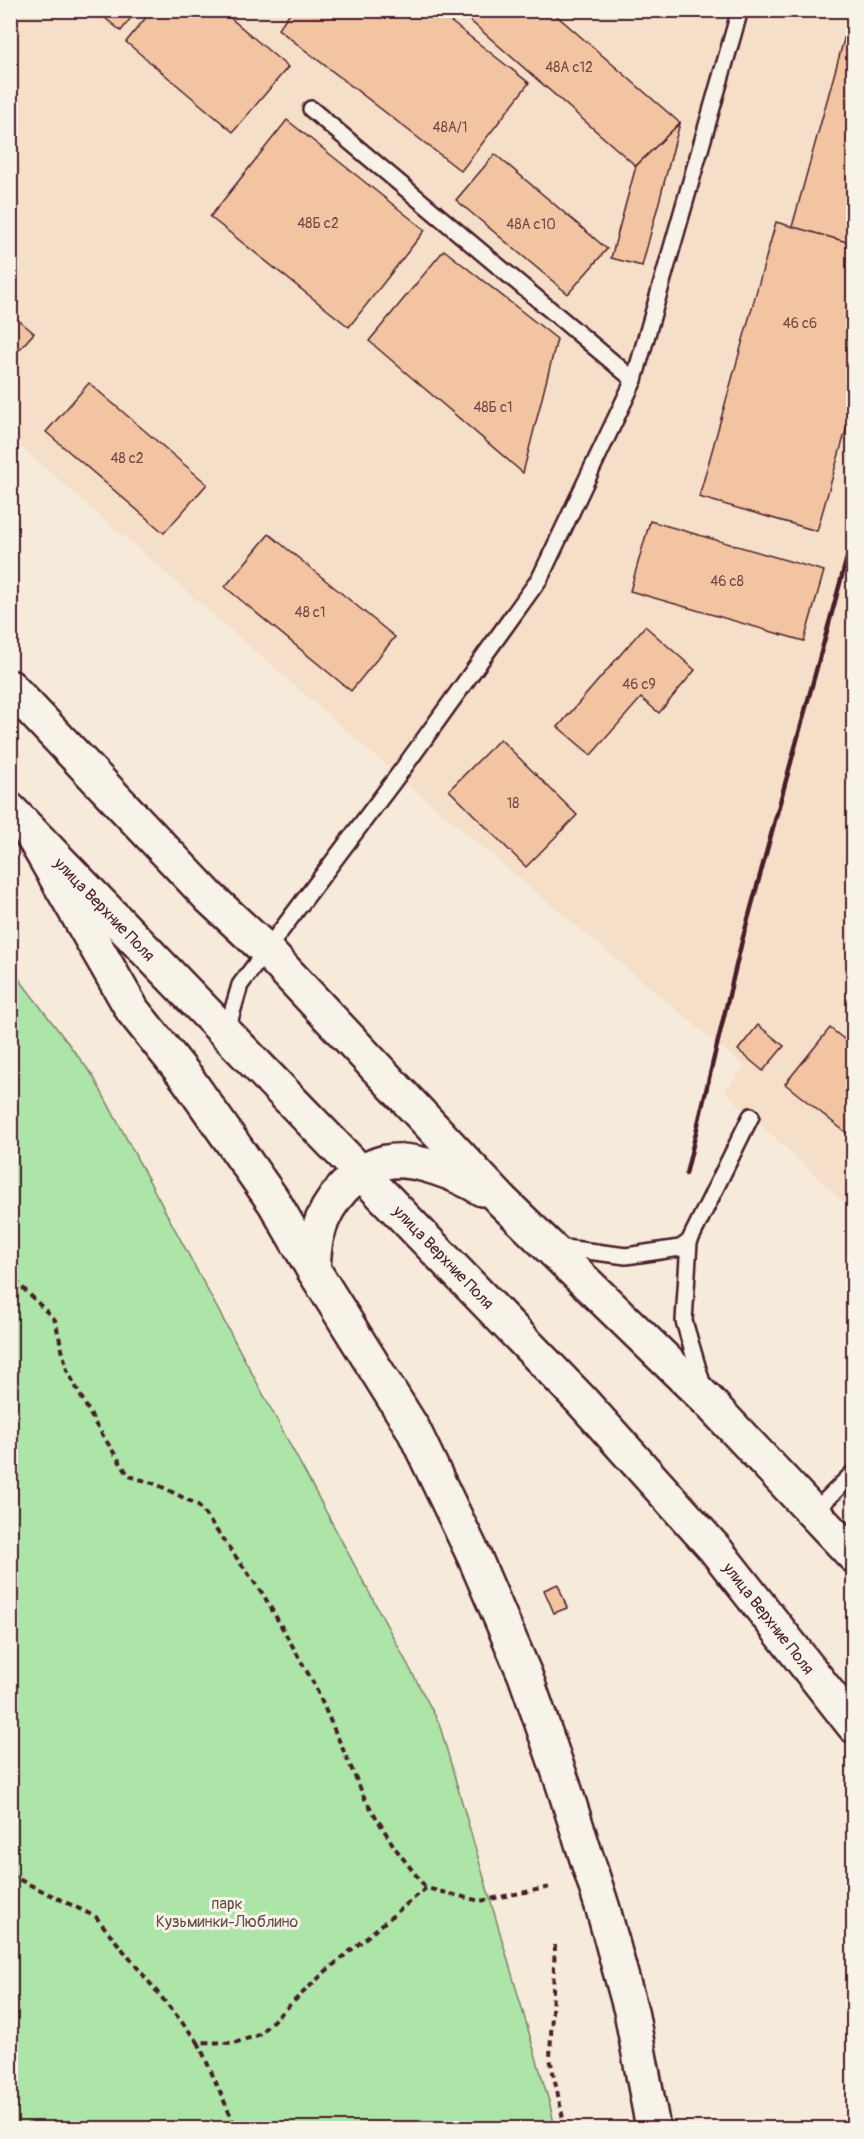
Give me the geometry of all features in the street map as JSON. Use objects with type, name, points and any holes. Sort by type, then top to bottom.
[{"type":"main road","points":[[10,687],[210,898],[265,949],[502,1201],[708,1401],[854,1556]]},
{"type":"main road","points":[[20,821],[133,1011],[187,1078],[274,1202],[413,1429],[474,1556],[525,1676],[563,1784],[603,1910],[631,2011],[653,2128]]},
{"type":"main road","name":"улица Верхние Поля","points":[[20,821],[580,1399],[707,1540],[854,1726]]},
{"type":"main road","points":[[313,1269],[318,1233],[329,1208],[345,1186],[362,1172],[387,1162],[418,1163],[466,1179],[502,1201]]},
{"type":"lane","points":[[226,1033],[240,985],[402,770],[540,578],[634,380],[740,10]]},
{"type":"lane","points":[[311,109],[634,380]]},
{"type":"lane","points":[[708,1401],[684,1321],[689,1242],[752,1116]]},
{"type":"lane","points":[[540,1239],[558,1247],[626,1256],[680,1248],[689,1242]]},
{"type":"lane","points":[[814,1512],[854,1472]]},
{"type":"path","points":[[10,1271],[15,1280],[55,1320],[67,1370],[96,1425],[129,1476],[156,1484],[198,1505],[263,1594],[314,1684],[365,1799],[395,1848],[426,1888],[480,1901],[551,1887]]},
{"type":"path","points":[[10,1875],[96,1917],[198,2042],[236,2128]]},
{"type":"path","points":[[198,2042],[234,2043],[258,2035],[326,1971],[426,1888]]},
{"type":"path","points":[[555,1945],[550,2058],[565,2128]]},
{"type":"shaded area","points":[[11,11],[853,11],[853,1211],[725,1091],[745,1067],[412,788],[11,438]]},
{"type":"green space","name":"парк Кузьминки-Люблино","points":[[10,967],[93,1076],[439,1723],[555,2128],[11,2128]]},
{"type":"building","points":[[95,10],[137,10],[121,31]]},
{"type":"building","points":[[152,10],[221,10],[288,67],[233,132],[126,42]]},
{"type":"building","points":[[292,10],[436,10],[529,83],[461,171],[278,29]]},
{"type":"building","points":[[458,10],[550,10],[680,123],[636,166]]},
{"type":"building","points":[[852,10],[854,10],[854,244],[792,227]]},
{"type":"building","points":[[287,120],[425,230],[349,327],[210,217]]},
{"type":"building","points":[[680,123],[642,266],[611,258],[636,166]]},
{"type":"building","points":[[495,154],[607,249],[568,294],[456,200]]},
{"type":"building","points":[[776,222],[854,244],[854,402],[817,531],[699,497]]},
{"type":"building","points":[[444,250],[557,339],[523,473],[369,341]]},
{"type":"building","points":[[10,313],[34,333],[10,360]]},
{"type":"building","points":[[89,383],[207,484],[164,533],[46,432]]},
{"type":"building","points":[[650,521],[824,571],[804,641],[630,591]]},
{"type":"building","points":[[269,534],[395,637],[351,691],[225,587]]},
{"type":"building","points":[[645,626],[695,670],[659,713],[641,698],[591,755],[558,727]]},
{"type":"building","points":[[500,739],[577,815],[526,867],[449,790]]},
{"type":"building","points":[[758,1025],[784,1046],[763,1071],[738,1050]]},
{"type":"building","points":[[830,1028],[854,1047],[854,1139],[785,1084]]},
{"type":"building","points":[[558,1584],[567,1608],[554,1613],[544,1590]]},
{"type":"railway","points":[[686,1174],[742,941],[854,532]]}]
